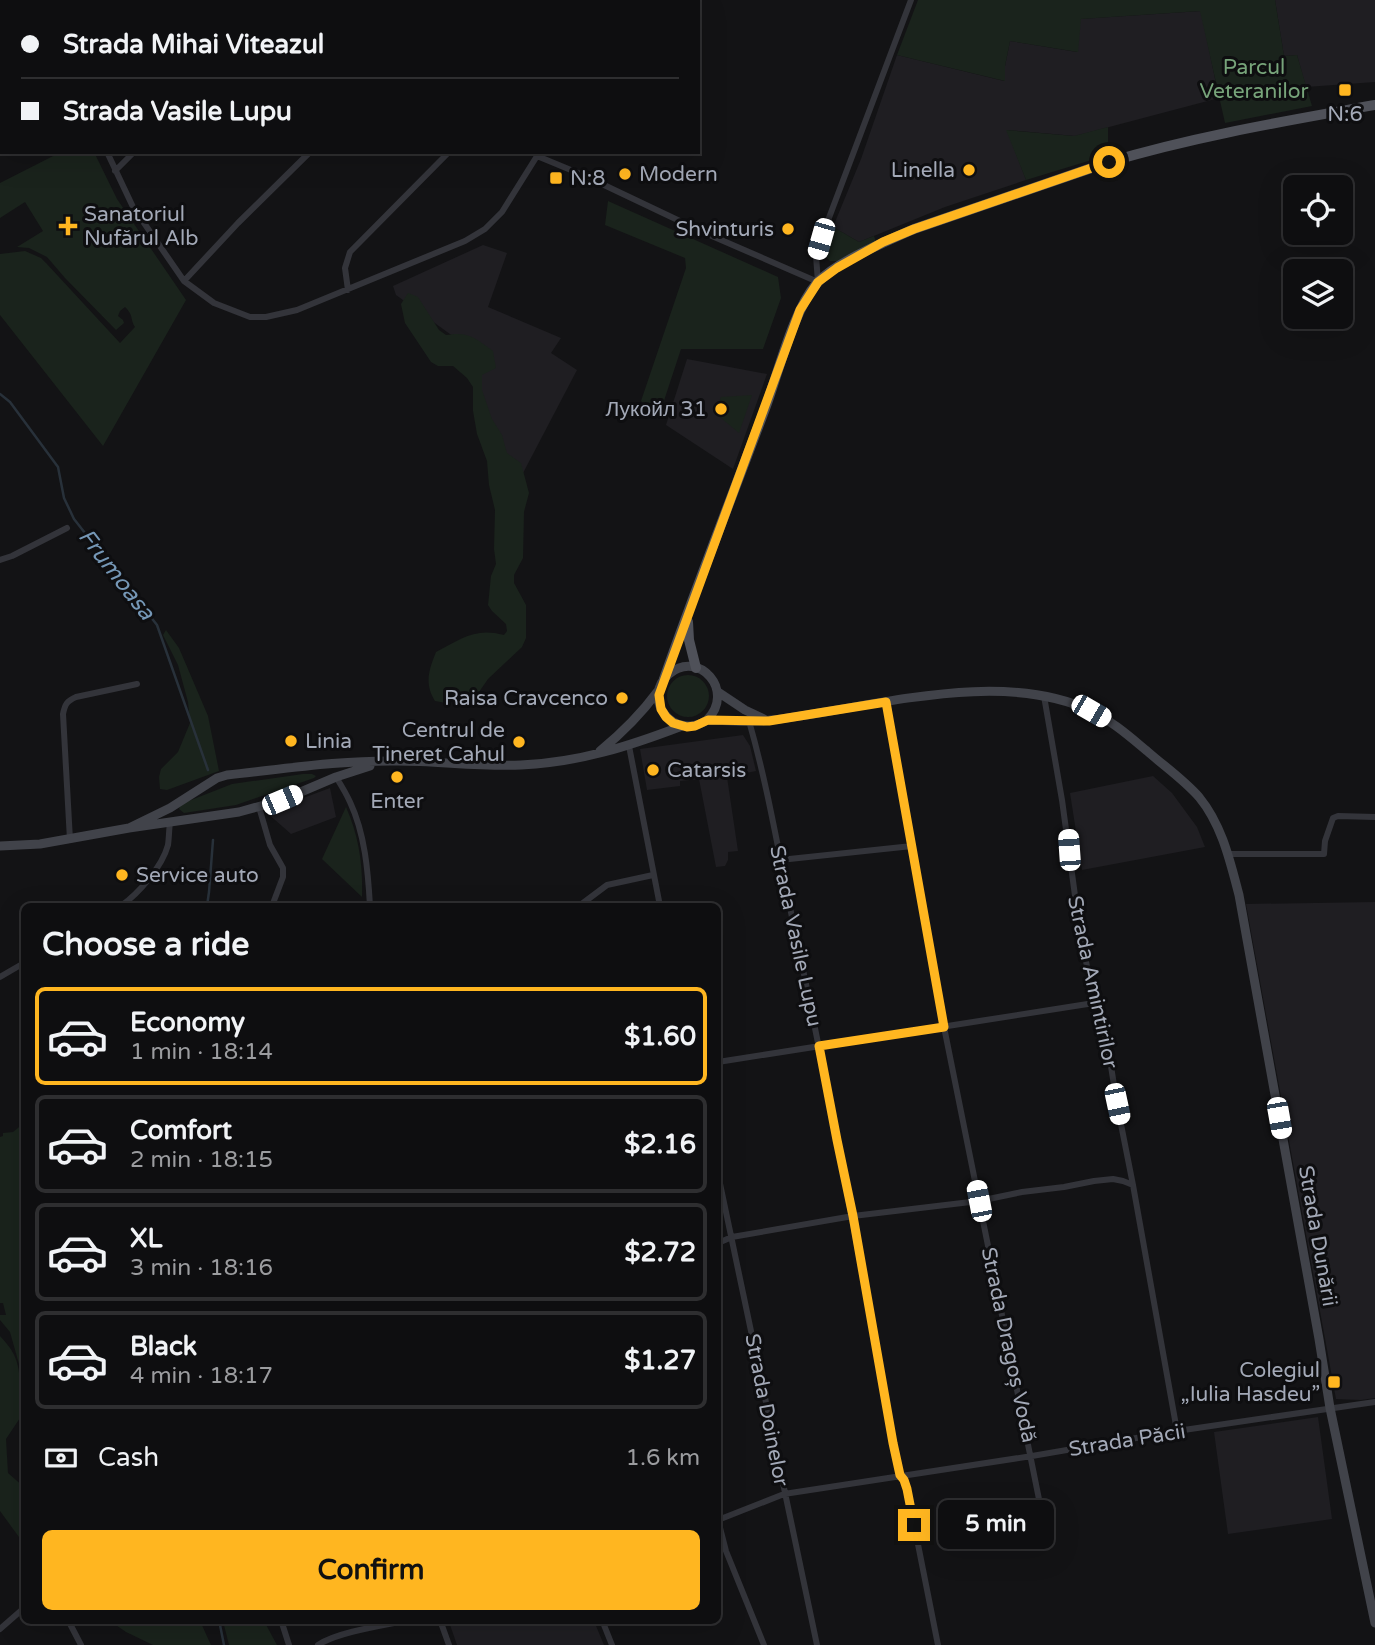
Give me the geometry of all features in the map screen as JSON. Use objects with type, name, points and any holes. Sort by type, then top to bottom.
[{"type":"main road","points":[[682,726],[669,720],[663,713],[659,704],[662,685],[795,321],[818,282],[858,255],[914,229],[1109,162],[1199,138],[1375,105]]},
{"type":"main road","points":[[687,616],[689,640],[696,668]]},
{"type":"main road","points":[[129,828],[175,805],[222,776],[382,762],[520,765],[568,760],[596,754],[629,746],[682,726],[695,726],[708,720],[717,706],[716,684],[704,671],[696,668],[681,668],[671,672],[643,712],[596,754]]},
{"type":"main road","name":"Strada Dunării","points":[[708,720],[769,721],[886,702],[986,691],[1044,696],[1091,711],[1110,722],[1182,780],[1200,799],[1219,830],[1242,908],[1330,1408],[1375,1623]]},
{"type":"main road","points":[[718,692],[745,710],[769,721]]},
{"type":"main road","points":[[0,846],[40,845],[259,807],[382,762]]},
{"type":"main road","points":[[313,766],[321,772],[316,786]]},
{"type":"main road","points":[[175,805],[175,822]]},
{"type":"street","points":[[109,154],[134,207],[184,281],[214,303],[250,317],[266,317],[296,310],[465,240],[485,229],[502,212],[534,154],[818,282],[816,256],[821,239],[911,0]]},
{"type":"street","points":[[115,171],[132,154]]},
{"type":"street","points":[[184,281],[307,154]]},
{"type":"street","points":[[348,289],[345,268],[350,252],[447,154]]},
{"type":"street","points":[[0,560],[66,528]]},
{"type":"street","points":[[70,840],[63,714],[65,704],[76,698],[137,684]]},
{"type":"street","name":"Strada Amintirilor","points":[[1044,696],[1068,835],[1079,925],[1094,1003],[1103,1025],[1177,1431]]},
{"type":"street","name":"Strada Dragoș Vodă","points":[[886,702],[944,1027],[1046,1534]]},
{"type":"street","name":"Strada Vasile Lupu","points":[[749,720],[763,772],[819,1046],[900,1475],[907,1489],[938,1645]]},
{"type":"street","points":[[629,746],[659,903]]},
{"type":"street","points":[[336,777],[350,801],[359,826],[370,903]]},
{"type":"street","points":[[259,807],[270,845],[282,868],[283,877],[273,903]]},
{"type":"street","points":[[1228,854],[1324,854],[1325,841],[1334,818],[1375,817]]},
{"type":"street","points":[[125,903],[135,896],[158,866],[175,822]]},
{"type":"street","points":[[780,860],[912,846]]},
{"type":"street","points":[[583,903],[607,885],[653,874]]},
{"type":"street","points":[[0,977],[21,965]]},
{"type":"street","points":[[721,1062],[1094,1003]]},
{"type":"street","points":[[721,1241],[853,1216],[979,1201],[1094,1181],[1113,1179],[1133,1185]]},
{"type":"street","name":"Strada Doinelor","points":[[721,1188],[817,1645]]},
{"type":"street","name":"Strada Păcii","points":[[721,1519],[784,1494],[1375,1402]]},
{"type":"street","points":[[721,1532],[726,1552],[764,1645]]},
{"type":"street","points":[[0,1629],[21,1611]]},
{"type":"street","points":[[70,1624],[81,1645]]},
{"type":"street","points":[[282,1624],[289,1645]]},
{"type":"street","points":[[318,1645],[324,1641],[391,1624]]},
{"type":"street","points":[[441,1624],[449,1645]]},
{"type":"street","points":[[604,1624],[612,1645]]},
{"type":"shaded area","points":[[1275,0],[1375,0],[1375,82],[1306,87],[1297,55],[1284,56]]},
{"type":"shaded area","points":[[1201,11],[1219,98],[1075,136],[1007,130],[1026,180],[945,207],[859,242],[833,227],[861,159],[897,55],[1004,81],[1010,41],[1077,52],[1080,19]]},
{"type":"shaded area","points":[[483,245],[507,253],[488,307],[561,338],[551,353],[577,370],[522,475],[493,439],[461,342],[396,295],[393,286]]},
{"type":"shaded area","points":[[687,359],[767,374],[733,469],[666,425]]},
{"type":"shaded area","points":[[743,735],[750,746],[756,771],[727,777],[738,851],[728,852],[725,866],[716,867],[699,779],[680,781],[680,786],[647,790],[640,749]]},
{"type":"shaded area","points":[[1153,776],[1172,793],[1197,827],[1205,847],[1082,870],[1070,793]]},
{"type":"shaded area","points":[[330,788],[336,817],[291,834],[266,812]]},
{"type":"shaded area","points":[[1375,902],[1375,1398],[1336,1399],[1246,904]]},
{"type":"shaded area","points":[[1318,1417],[1332,1519],[1228,1534],[1214,1432]]},
{"type":"shaded area","points":[[450,1624],[595,1624],[604,1645],[457,1645]]},
{"type":"green space","name":"Parcul Veteranilor","points":[[918,0],[1275,0],[1284,56],[1297,55],[1312,106],[1225,123],[1200,11],[1081,19],[1078,52],[1010,41],[1005,81],[897,55]]},
{"type":"green space","points":[[1108,127],[1108,155],[1026,180],[1006,130],[1074,136]]},
{"type":"green space","name":"Sanatoriul Nufărul Alb","points":[[57,154],[95,154],[117,199],[186,300],[103,446],[0,315],[0,254],[25,251],[41,258],[120,343],[135,327],[130,313],[125,307],[120,311],[118,316],[124,323],[116,330],[47,257],[29,248],[17,247],[43,231],[25,202],[0,218],[0,183]]},
{"type":"green space","points":[[608,201],[778,277],[781,298],[763,349],[681,349],[658,419],[641,401],[686,268],[685,258],[605,225]]},
{"type":"green space","points":[[833,227],[859,242],[874,236],[876,242],[837,261],[830,261],[823,251]]},
{"type":"green space","points":[[408,293],[418,297],[439,330],[446,335],[461,334],[471,337],[493,351],[496,368],[482,375],[482,390],[507,453],[521,463],[529,493],[524,512],[523,558],[514,575],[514,583],[526,605],[526,638],[522,647],[488,679],[479,692],[467,699],[446,703],[435,701],[430,688],[430,671],[436,652],[476,633],[504,635],[507,631],[506,624],[488,605],[491,576],[496,564],[495,510],[487,461],[477,434],[473,387],[453,366],[438,366],[431,362],[405,323],[401,304]]},
{"type":"green space","points":[[752,395],[739,433],[715,413],[721,397]]},
{"type":"green space","points":[[166,630],[179,648],[208,716],[219,771],[167,790],[160,789],[161,769],[178,752],[190,723],[188,702],[178,665],[163,635]]},
{"type":"green space","points":[[688,675],[703,681],[709,696],[703,711],[688,717],[673,711],[667,696],[673,681]]},
{"type":"green space","points":[[303,774],[316,776],[236,805],[184,813],[179,809],[181,804],[232,784]]},
{"type":"green space","points":[[346,807],[359,851],[362,897],[322,859]]},
{"type":"green space","points":[[21,1125],[21,1371],[10,1332],[0,1320],[0,1315],[6,1315],[3,1303],[0,1303],[0,1137],[3,1133],[13,1132]]},
{"type":"green space","points":[[0,1336],[15,1357],[21,1384],[21,1417],[6,1439],[8,1473],[21,1484],[21,1540],[0,1511]]},
{"type":"green space","points":[[114,1624],[201,1624],[211,1645],[153,1645]]},
{"type":"green space","points":[[224,1624],[266,1624],[277,1645],[229,1645]]},
{"type":"waterway","name":"Frumoasa","points":[[0,394],[10,402],[58,467],[64,498],[74,519],[157,625],[208,770]]},
{"type":"waterway","name":"Frumoasa","points":[[207,903],[213,840]]},
{"type":"waterway","name":"Frumoasa","points":[[220,1624],[224,1645]]},
{"type":"place","name":"N:6","points":[[1345,90]]},
{"type":"place","name":"Linella","points":[[969,170]]},
{"type":"place","name":"Modern","points":[[625,174]]},
{"type":"place","name":"N:8","points":[[556,178]]},
{"type":"place","name":"Sanatoriul Nufărul Alb","points":[[68,226]]},
{"type":"place","name":"Shvinturis","points":[[788,229]]},
{"type":"place","name":"Лукойл 31","points":[[721,409]]},
{"type":"place","name":"Raisa Cravcenco","points":[[622,698]]},
{"type":"place","name":"Linia","points":[[291,741]]},
{"type":"place","name":"Centrul de Tineret Cahul","points":[[519,742]]},
{"type":"place","name":"Catarsis","points":[[653,770]]},
{"type":"place","name":"Enter","points":[[397,777]]},
{"type":"place","name":"Service auto","points":[[122,875]]},
{"type":"place","name":"Colegiul „Iulia Hasdeu”","points":[[1334,1382]]},
{"type":"route","points":[[914,1525],[907,1489],[900,1475],[893,1443],[853,1216],[819,1046],[944,1027],[886,702],[769,721],[708,720],[700,725],[687,727],[673,723],[666,717],[659,704],[660,686],[764,411],[795,321],[818,282],[858,255],[914,229],[1109,162]]}]
